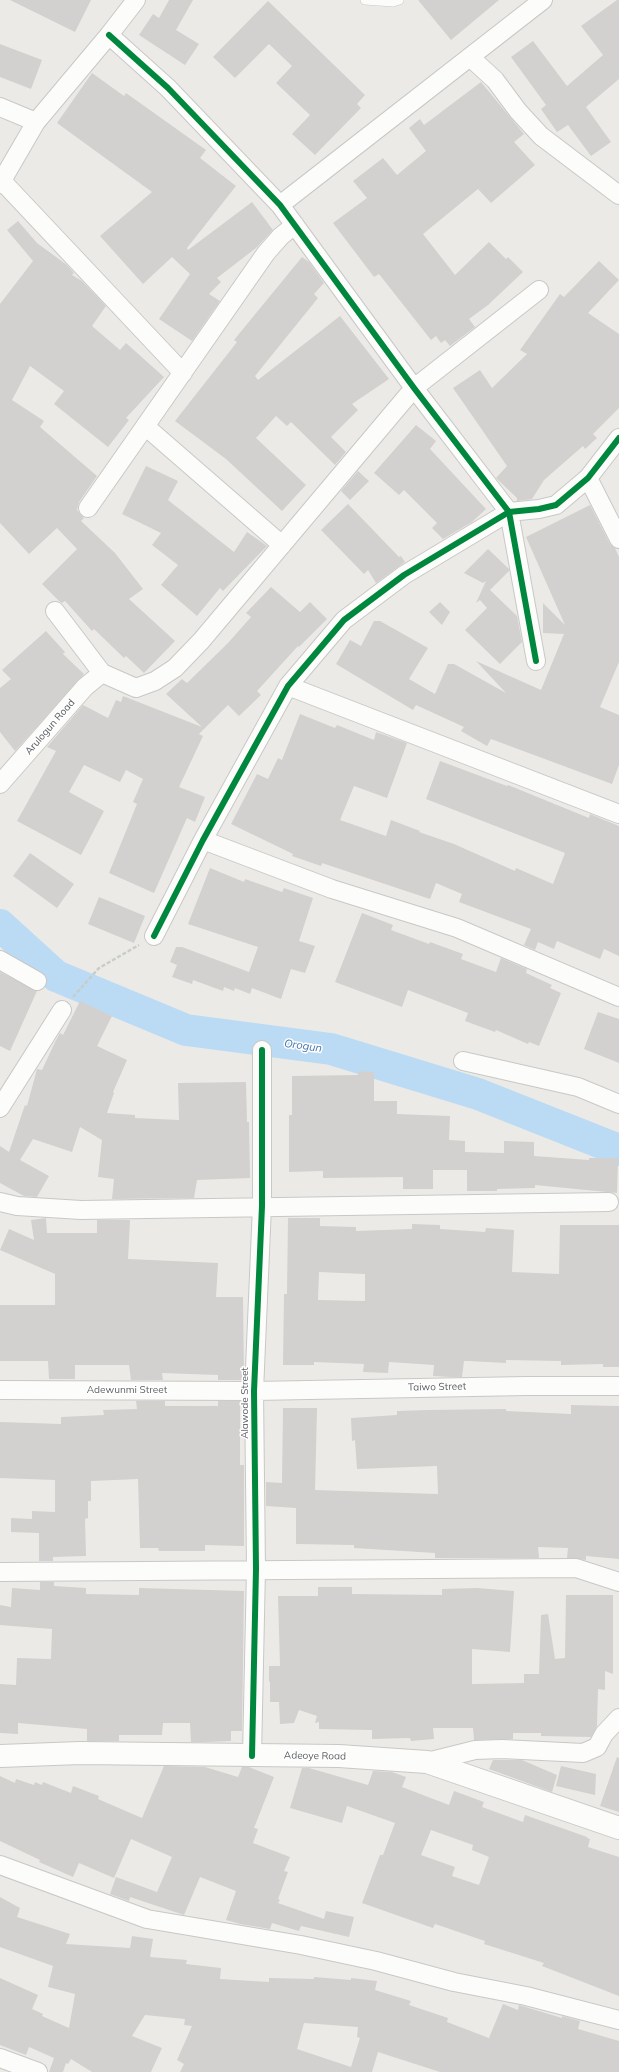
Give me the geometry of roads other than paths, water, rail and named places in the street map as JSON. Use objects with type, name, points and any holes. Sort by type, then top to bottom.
[{"type":"street","points":[[136,0],[109,35],[36,122],[1,183],[183,373]]},
{"type":"street","points":[[280,205],[471,58],[543,0]]},
{"type":"street","points":[[109,35],[168,88],[280,205],[414,388],[509,512],[536,661]]},
{"type":"street","points":[[471,58],[495,80],[518,111],[541,136],[619,195]]},
{"type":"street","points":[[0,106],[36,122]]},
{"type":"street","points":[[88,508],[266,253],[281,236],[295,225]]},
{"type":"street","points":[[55,611],[102,673],[136,688],[155,681],[175,668],[201,641],[414,388],[539,290]]},
{"type":"street","points":[[145,426],[282,545]]},
{"type":"street","points":[[154,936],[203,840],[288,686],[344,620],[404,576],[509,512],[539,509],[556,505],[588,478],[619,438]]},
{"type":"street","points":[[588,478],[619,539]]},
{"type":"street","name":"Arulogun Road","points":[[0,784],[84,687],[102,673]]},
{"type":"street","points":[[288,686],[619,814]]},
{"type":"street","points":[[203,840],[332,889],[457,928],[619,997]]},
{"type":"street","points":[[0,960],[37,981]]},
{"type":"street","points":[[0,1108],[62,1010]]},
{"type":"street","name":"Alawode Street","points":[[252,1756],[256,1570],[254,1391],[262,1206],[262,1050]]},
{"type":"street","points":[[463,1061],[578,1087],[619,1104]]},
{"type":"street","points":[[0,1202],[17,1206],[81,1210],[262,1206],[609,1202]]},
{"type":"street","name":"Taiwo Street","points":[[254,1391],[527,1386],[619,1386]]},
{"type":"street","name":"Adewunmi Street","points":[[0,1390],[254,1391]]},
{"type":"street","points":[[0,1572],[576,1568],[619,1582]]},
{"type":"street","points":[[427,1762],[474,1750],[502,1748],[583,1753],[597,1747],[604,1734],[619,1718]]},
{"type":"street","name":"Adeoye Road","points":[[0,1756],[80,1753],[354,1757],[427,1762],[619,1828]]},
{"type":"street","points":[[0,1865],[147,1919],[301,1945],[376,1961],[454,1982],[526,1996],[619,2020]]},
{"type":"street","points":[[0,2058],[38,2072]]},
{"type":"lane","points":[[365,0],[392,2],[399,0]]},
{"type":"waterway","name":"Orogun","points":[[0,925],[56,976],[186,1030],[331,1049],[478,1094],[619,1150]]}]
